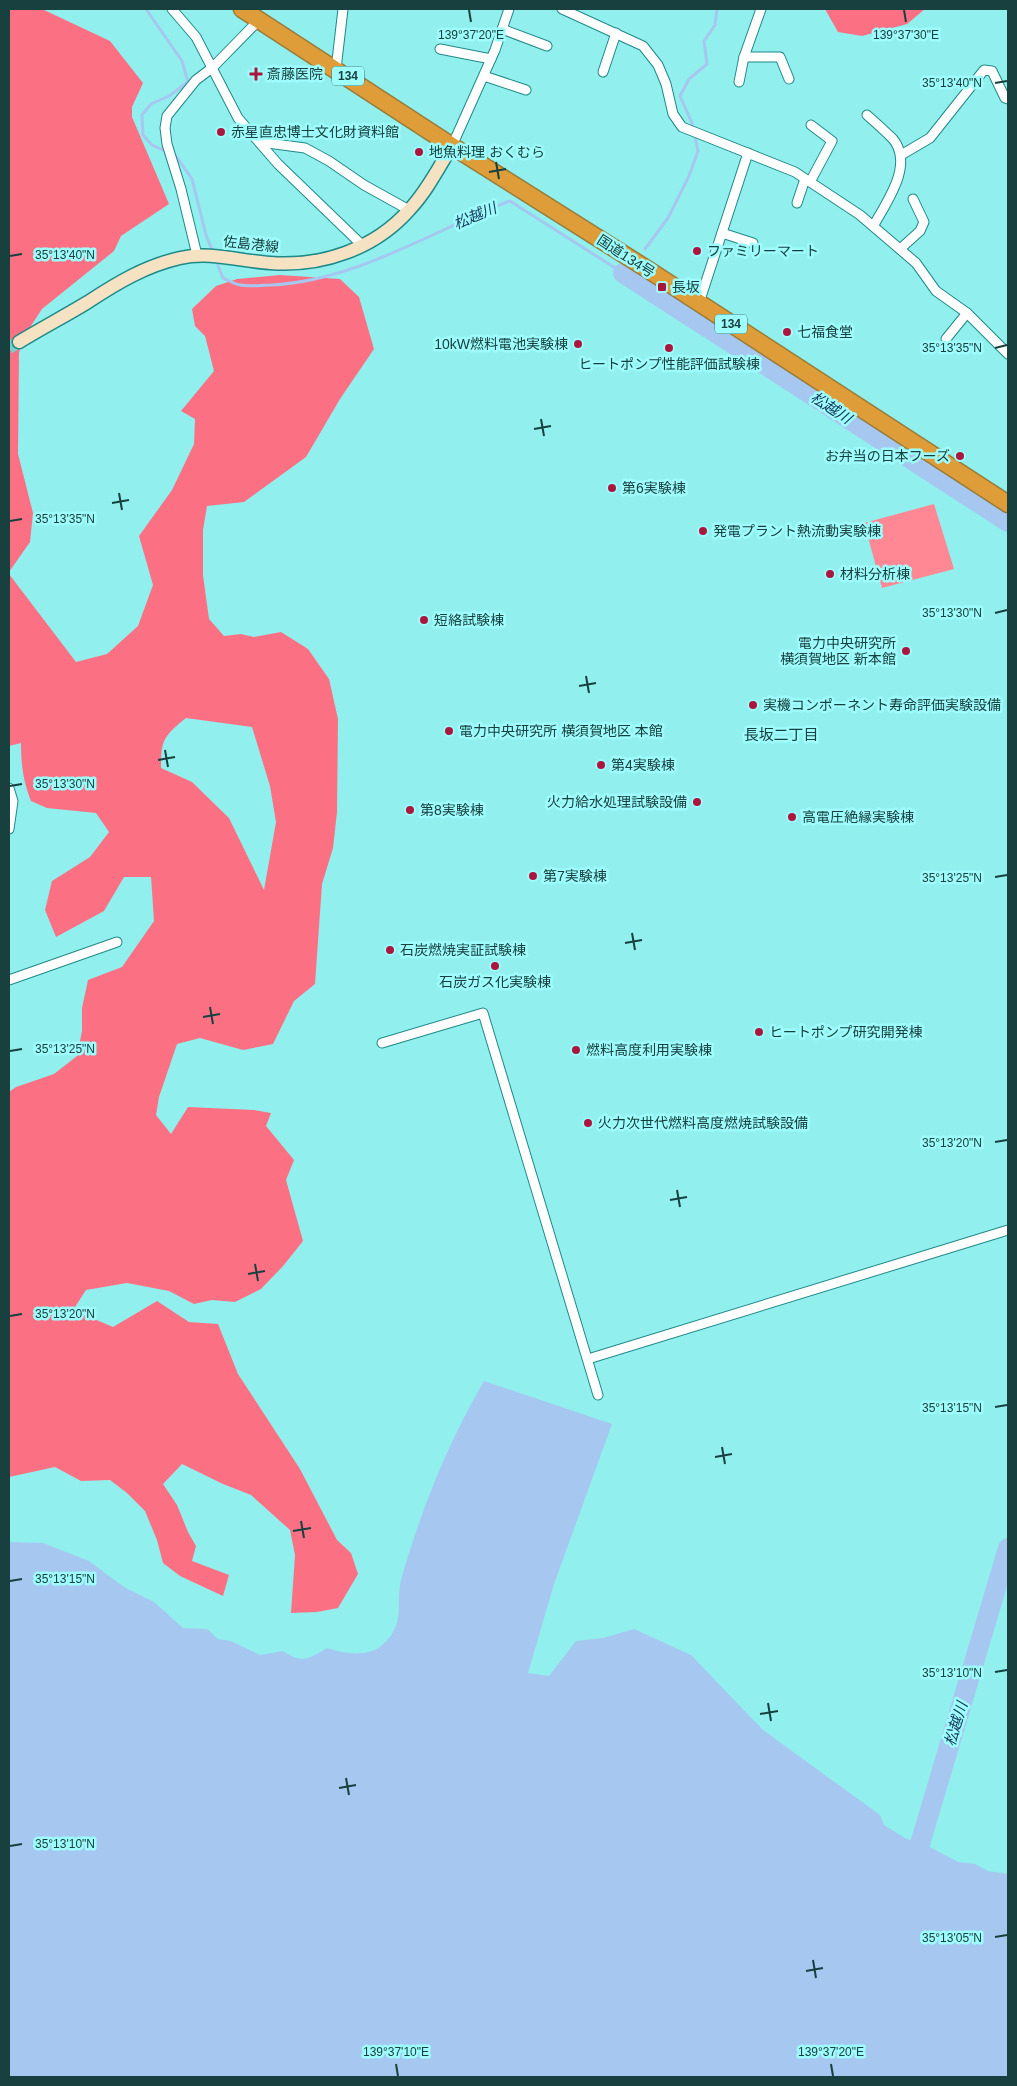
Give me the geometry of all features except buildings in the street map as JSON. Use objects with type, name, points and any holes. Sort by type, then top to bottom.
[{"type":"highway","name":"国道134号","points":[[242,9],[1008,504]]},
{"type":"main road","name":"佐島港線","points":[[19,342],[124,279],[156,265],[199,255],[270,263],[314,262],[343,255],[362,246],[389,229],[409,210],[421,196],[452,146]]},
{"type":"street","points":[[172,9],[196,37],[238,118],[278,164],[362,246]]},
{"type":"street","points":[[336,69],[343,9]]},
{"type":"street","points":[[452,146],[484,76],[509,9]]},
{"type":"street","points":[[562,9],[643,46],[658,65],[666,84],[674,114],[682,127],[795,172],[874,225],[916,263],[936,291],[967,313],[1008,354]]},
{"type":"street","points":[[739,82],[744,57],[760,9]]},
{"type":"street","points":[[199,255],[167,144],[165,128],[167,116],[196,80],[212,68],[259,20]]},
{"type":"street","points":[[502,29],[547,46]]},
{"type":"street","points":[[603,72],[616,33]]},
{"type":"street","points":[[440,49],[491,59]]},
{"type":"street","points":[[744,57],[780,57],[789,79]]},
{"type":"street","points":[[901,154],[930,138],[984,70],[992,71],[1005,98],[1008,100]]},
{"type":"street","points":[[484,76],[526,90]]},
{"type":"street","points":[[867,115],[894,140],[901,154],[899,177],[874,225]]},
{"type":"street","points":[[796,203],[807,180],[832,141],[811,125]]},
{"type":"street","points":[[260,142],[305,148],[329,161],[364,185],[409,210]]},
{"type":"street","points":[[699,303],[748,154]]},
{"type":"street","points":[[900,249],[920,231],[924,222],[913,199]]},
{"type":"street","points":[[722,233],[752,243]]},
{"type":"street","points":[[946,340],[967,313]]},
{"type":"street","points":[[9,788],[13,800],[9,829]]},
{"type":"street","points":[[9,980],[117,942]]},
{"type":"street","points":[[382,1043],[483,1013],[598,1395]]},
{"type":"street","points":[[588,1359],[1008,1230]]},
{"type":"shaded area","points":[[9,9],[42,9],[110,41],[143,83],[132,107],[132,117],[169,204],[121,236],[114,251],[42,309],[23,338],[19,353],[18,454],[33,513],[30,542],[9,572]]},
{"type":"shaded area","points":[[825,9],[925,9],[907,24],[862,36],[838,32]]},
{"type":"shaded area","points":[[280,275],[340,279],[359,297],[374,349],[340,399],[306,457],[244,502],[207,506],[203,530],[203,575],[209,619],[224,636],[241,634],[254,637],[281,632],[308,649],[329,679],[338,719],[337,812],[333,848],[322,884],[315,984],[294,1001],[273,1044],[243,1050],[200,1038],[177,1044],[159,1097],[156,1115],[171,1134],[188,1107],[254,1110],[271,1113],[266,1126],[294,1160],[286,1180],[303,1241],[284,1265],[261,1289],[235,1302],[212,1300],[194,1304],[169,1291],[127,1283],[86,1290],[73,1310],[113,1327],[157,1301],[189,1322],[218,1324],[238,1374],[300,1469],[337,1540],[351,1553],[358,1574],[338,1608],[317,1612],[291,1613],[295,1555],[290,1530],[251,1495],[182,1464],[163,1484],[177,1505],[196,1546],[192,1561],[229,1575],[223,1596],[180,1576],[163,1563],[157,1540],[145,1511],[127,1493],[110,1480],[81,1481],[55,1467],[9,1477],[9,1092],[16,1087],[54,1074],[77,1056],[82,1031],[82,1008],[88,980],[122,967],[154,921],[151,877],[124,877],[104,911],[56,937],[45,910],[52,881],[90,857],[109,832],[96,813],[47,808],[31,801],[23,772],[21,743],[9,746],[9,574],[76,662],[107,654],[138,626],[153,585],[139,536],[172,490],[194,444],[195,419],[181,411],[214,371],[205,336],[195,326],[192,309],[216,286],[237,279]],"holes":[[[186,718],[252,727],[270,786],[276,822],[264,890],[229,818],[192,782],[161,768],[165,739]]]},
{"type":"shaded area","points":[[934,504],[954,569],[882,588],[864,523]]},
{"type":"water","points":[[484,1381],[612,1424],[554,1584],[528,1673],[549,1676],[576,1641],[603,1638],[634,1629],[691,1655],[763,1730],[880,1815],[884,1825],[905,1838],[930,1847],[958,1862],[975,1864],[988,1871],[1008,1874],[1008,2077],[9,2077],[9,1542],[43,1543],[89,1561],[124,1587],[154,1602],[183,1628],[207,1629],[218,1639],[231,1641],[260,1655],[283,1651],[295,1658],[301,1659],[315,1655],[327,1648],[347,1653],[362,1653],[375,1650],[389,1638],[395,1629],[399,1612],[402,1576],[418,1525],[447,1452]]},
{"type":"waterway","name":"松越川","points":[[146,9],[182,61],[188,82],[169,96],[151,104],[142,115],[143,135],[152,145],[176,156],[192,179],[206,235],[213,252]]},
{"type":"waterway","points":[[645,249],[668,218],[689,176],[698,151],[692,123],[680,96],[689,79],[707,64],[704,41],[715,25],[717,9]]},
{"type":"waterway","name":"松越川","points":[[216,261],[223,278],[244,286],[302,281],[363,265],[510,201],[623,273],[626,269]]},
{"type":"waterway","name":"松越川","points":[[623,273],[1008,522]]},
{"type":"waterway","name":"松越川","points":[[920,1844],[1008,1548]]},
{"type":"tunnel","points":[[9,348],[19,342]]},
{"type":"place","name":"斎藤医院","points":[[256,74]]},
{"type":"place","name":"赤星直忠博士文化財資料館","points":[[221,132]]},
{"type":"place","name":"地魚料理 おくむら","points":[[419,152]]},
{"type":"place","name":"ファミリーマート","points":[[697,251]]},
{"type":"place","name":"長坂","points":[[662,287]]},
{"type":"place","name":"七福食堂","points":[[787,332]]},
{"type":"place","name":"10kW燃料電池実験棟","points":[[578,344]]},
{"type":"place","name":"ヒートポンプ性能評価試験棟","points":[[669,348]]},
{"type":"place","name":"お弁当の日本フーズ","points":[[960,456]]},
{"type":"place","name":"第6実験棟","points":[[612,488]]},
{"type":"place","name":"発電プラント熱流動実験棟","points":[[703,531]]},
{"type":"place","name":"材料分析棟","points":[[830,574]]},
{"type":"place","name":"短絡試験棟","points":[[424,620]]},
{"type":"place","name":"電力中央研究所 横須賀地区 新本館","points":[[906,651]]},
{"type":"place","name":"実機コンポーネント寿命評価実験設備","points":[[753,705]]},
{"type":"place","name":"電力中央研究所 横須賀地区 本館","points":[[449,731]]},
{"type":"place","name":"第4実験棟","points":[[601,765]]},
{"type":"place","name":"火力給水処理試験設備","points":[[697,802]]},
{"type":"place","name":"第8実験棟","points":[[410,810]]},
{"type":"place","name":"高電圧絶縁実験棟","points":[[792,817]]},
{"type":"place","name":"第7実験棟","points":[[533,876]]},
{"type":"place","name":"石炭燃焼実証試験棟","points":[[390,950]]},
{"type":"place","name":"石炭ガス化実験棟","points":[[495,966]]},
{"type":"place","name":"ヒートポンプ研究開発棟","points":[[759,1032]]},
{"type":"place","name":"燃料高度利用実験棟","points":[[576,1050]]},
{"type":"place","name":"火力次世代燃料高度燃焼試験設備","points":[[588,1123]]},
{"type":"district","name":"長坂二丁目","points":[[781,735]]}]
